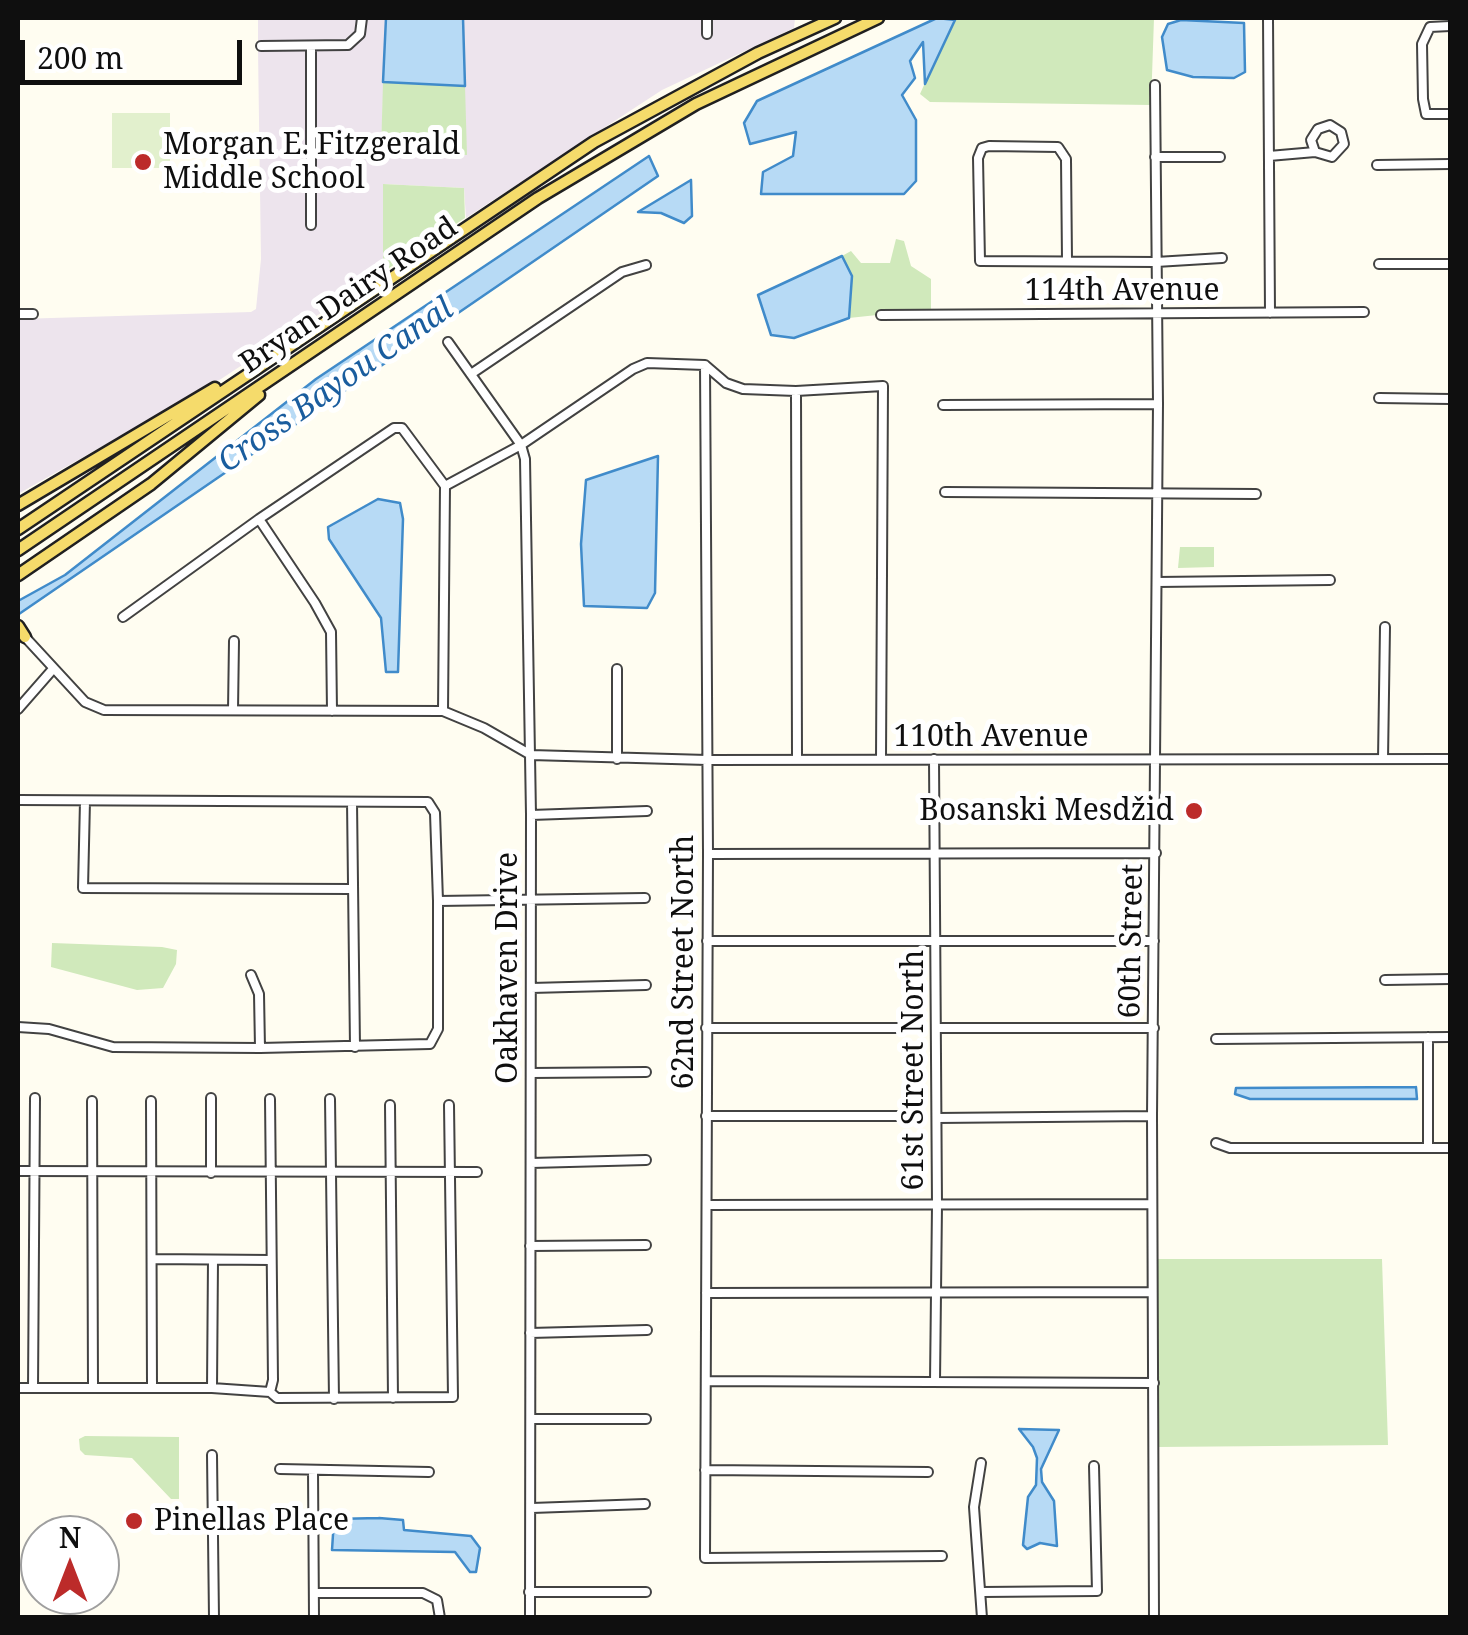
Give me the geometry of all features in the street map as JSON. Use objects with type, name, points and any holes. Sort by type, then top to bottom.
[{"type":"main road","name":"Bryan Dairy Road","points":[[18,529],[594,142],[758,53],[835,18]]},
{"type":"main road","name":"Bryan Dairy Road","points":[[18,550],[538,198],[696,104],[878,18]]},
{"type":"main road","points":[[18,575],[151,484],[321,344]]},
{"type":"main road","points":[[18,505],[272,356]]},
{"type":"main road","points":[[18,626],[25,637]]},
{"type":"street","points":[[261,46],[348,45],[360,34],[362,18]]},
{"type":"street","points":[[707,18],[707,34]]},
{"type":"street","points":[[1268,18],[1270,313]]},
{"type":"street","points":[[1450,26],[1430,26],[1422,44],[1426,114],[1450,114]]},
{"type":"street","points":[[311,46],[311,225]]},
{"type":"street","name":"60th Street","points":[[1154,1618],[1152,1116],[1158,404],[1155,85]]},
{"type":"street","points":[[1268,156],[1315,152],[1326,158],[1338,154],[1344,144],[1340,132],[1330,126],[1318,129],[1312,140],[1315,152]]},
{"type":"street","points":[[1066,260],[1066,160],[1058,147],[982,148],[978,158],[980,261],[1156,262],[1222,258]]},
{"type":"street","points":[[1155,158],[1220,157]]},
{"type":"street","points":[[1377,165],[1450,164]]},
{"type":"street","points":[[1379,264],[1450,264]]},
{"type":"street","points":[[471,374],[622,272],[646,265]]},
{"type":"street","name":"114th Avenue","points":[[881,315],[1364,312]]},
{"type":"street","points":[[18,314],[34,314]]},
{"type":"street","name":"Oakhaven Drive","points":[[448,342],[520,444],[525,459],[531,815],[530,1618]]},
{"type":"street","points":[[444,486],[520,444],[648,363],[705,365],[726,384],[743,389],[796,391],[882,386],[880,759]]},
{"type":"street","name":"62nd Street North","points":[[705,365],[706,1558],[942,1556]]},
{"type":"street","points":[[796,391],[798,759]]},
{"type":"street","points":[[1379,398],[1450,399]]},
{"type":"street","points":[[942,404],[1158,404]]},
{"type":"street","points":[[122,617],[394,428],[407,432],[444,486],[443,711]]},
{"type":"street","points":[[946,492],[1256,494]]},
{"type":"street","points":[[259,519],[330,632],[332,711]]},
{"type":"street","points":[[1156,582],[1330,580]]},
{"type":"street","points":[[1383,759],[1384,626]]},
{"type":"street","points":[[25,637],[85,702],[104,710],[443,711],[484,728],[530,755]]},
{"type":"street","points":[[233,710],[234,641]]},
{"type":"street","points":[[18,709],[53,669]]},
{"type":"street","points":[[617,669],[617,759]]},
{"type":"street","name":"110th Avenue","points":[[530,755],[707,760],[1450,758]]},
{"type":"street","name":"61st Street North","points":[[934,759],[935,1382]]},
{"type":"street","points":[[18,800],[428,802],[436,813],[438,1029],[430,1044],[260,1048],[113,1046],[48,1029],[18,1028]]},
{"type":"street","points":[[85,802],[82,888],[352,889]]},
{"type":"street","points":[[352,802],[355,1048]]},
{"type":"street","points":[[531,815],[647,811]]},
{"type":"street","points":[[708,854],[1156,853]]},
{"type":"street","points":[[438,901],[645,898]]},
{"type":"street","points":[[707,941],[1154,941]]},
{"type":"street","points":[[251,975],[259,994],[260,1048]]},
{"type":"street","points":[[1385,980],[1450,979]]},
{"type":"street","points":[[531,988],[646,985]]},
{"type":"street","points":[[706,1028],[911,1028]]},
{"type":"street","points":[[936,1028],[1154,1028]]},
{"type":"street","points":[[1428,1037],[1428,1148]]},
{"type":"street","points":[[1216,1040],[1450,1037]]},
{"type":"street","points":[[531,1072],[646,1072]]},
{"type":"street","points":[[33,1388],[35,1098]]},
{"type":"street","points":[[210,1098],[211,1173]]},
{"type":"street","points":[[330,1099],[334,1399]]},
{"type":"street","points":[[270,1100],[270,1392]]},
{"type":"street","points":[[92,1101],[93,1388]]},
{"type":"street","points":[[151,1101],[152,1388]]},
{"type":"street","points":[[390,1104],[393,1398]]},
{"type":"street","points":[[18,1388],[212,1388],[270,1392],[278,1398],[453,1397],[449,1105]]},
{"type":"street","points":[[706,1116],[906,1116]]},
{"type":"street","points":[[937,1118],[1152,1116]]},
{"type":"street","points":[[1216,1143],[1230,1148],[1450,1148]]},
{"type":"street","points":[[530,1163],[646,1160]]},
{"type":"street","points":[[18,1171],[477,1172]]},
{"type":"street","points":[[707,1205],[1152,1204]]},
{"type":"street","points":[[530,1246],[646,1245]]},
{"type":"street","points":[[152,1259],[271,1260]]},
{"type":"street","points":[[212,1388],[213,1260]]},
{"type":"street","points":[[706,1293],[1152,1292]]},
{"type":"street","points":[[530,1333],[647,1330]]},
{"type":"street","points":[[706,1381],[1154,1383]]},
{"type":"street","points":[[531,1418],[646,1419]]},
{"type":"street","points":[[212,1455],[214,1618]]},
{"type":"street","points":[[981,1463],[974,1507],[982,1618]]},
{"type":"street","points":[[982,1592],[1097,1591],[1094,1466]]},
{"type":"street","points":[[280,1469],[430,1472]]},
{"type":"street","points":[[313,1470],[314,1618]]},
{"type":"street","points":[[704,1470],[928,1472]]},
{"type":"street","points":[[532,1508],[645,1504]]},
{"type":"street","points":[[530,1592],[646,1592]]},
{"type":"street","points":[[314,1593],[424,1593],[437,1600],[440,1618]]},
{"type":"shaded area","points":[[258,18],[358,18],[356,32],[347,41],[258,42]]},
{"type":"shaded area","points":[[366,18],[386,18],[381,152],[466,155],[463,18],[703,18],[703,38],[710,38],[711,18],[795,18],[794,28],[662,90],[466,218],[464,188],[383,184],[383,272],[221,379],[18,494],[18,319],[256,309],[261,259],[258,50],[307,51],[307,229],[314,230],[315,51],[350,49],[363,37]]},
{"type":"green space","points":[[954,18],[1154,18],[1151,105],[930,102],[920,94]]},
{"type":"green space","points":[[383,82],[465,86],[467,155],[381,152]]},
{"type":"green space","points":[[112,113],[170,113],[170,168],[112,168]]},
{"type":"green space","points":[[383,184],[464,188],[465,218],[383,272]]},
{"type":"green space","points":[[896,239],[904,241],[911,266],[931,279],[931,310],[878,311],[877,315],[849,318],[852,276],[842,256],[851,251],[861,263],[890,263]]},
{"type":"green space","points":[[1180,547],[1214,547],[1214,567],[1178,568]]},
{"type":"green space","points":[[52,943],[162,947],[177,950],[176,964],[163,988],[137,990],[51,967]]},
{"type":"green space","points":[[1156,1259],[1382,1259],[1388,1445],[1158,1447]]},
{"type":"green space","points":[[179,1437],[179,1499],[171,1499],[132,1458],[85,1455],[79,1439]]},
{"type":"water","points":[[386,18],[463,18],[465,86],[383,82]]},
{"type":"water","points":[[937,18],[955,20],[925,84],[923,42],[910,61],[915,78],[902,95],[916,120],[916,181],[904,194],[761,194],[763,172],[793,156],[796,132],[750,144],[744,123],[757,101]]},
{"type":"water","points":[[1181,20],[1244,23],[1245,72],[1234,78],[1193,77],[1167,70],[1162,37],[1168,24]]},
{"type":"water","name":"Cross Bayou Canal","points":[[649,156],[658,176],[19,614],[18,601],[65,575],[316,379]]},
{"type":"water","points":[[691,180],[692,216],[684,223],[661,213],[638,212]]},
{"type":"water","points":[[842,256],[852,276],[849,318],[794,338],[771,335],[758,295]]},
{"type":"water","points":[[658,456],[655,593],[647,608],[584,606],[581,544],[586,480]]},
{"type":"water","points":[[378,499],[400,503],[403,519],[398,672],[386,672],[381,618],[329,539],[328,527]]},
{"type":"water","points":[[1416,1087],[1417,1099],[1250,1099],[1235,1094],[1236,1088]]},
{"type":"water","points":[[1019,1429],[1059,1430],[1041,1469],[1042,1482],[1054,1501],[1057,1546],[1040,1543],[1027,1549],[1023,1545],[1028,1497],[1036,1485],[1037,1458]]},
{"type":"water","points":[[334,1519],[403,1520],[404,1530],[471,1536],[480,1548],[476,1572],[470,1572],[455,1552],[332,1550]]},
{"type":"place","name":"Morgan E. Fitzgerald Middle School","points":[[143,162]]},
{"type":"place","name":"Bosanski Mesdžid","points":[[1194,811]]},
{"type":"place","name":"Pinellas Place","points":[[134,1521]]}]
